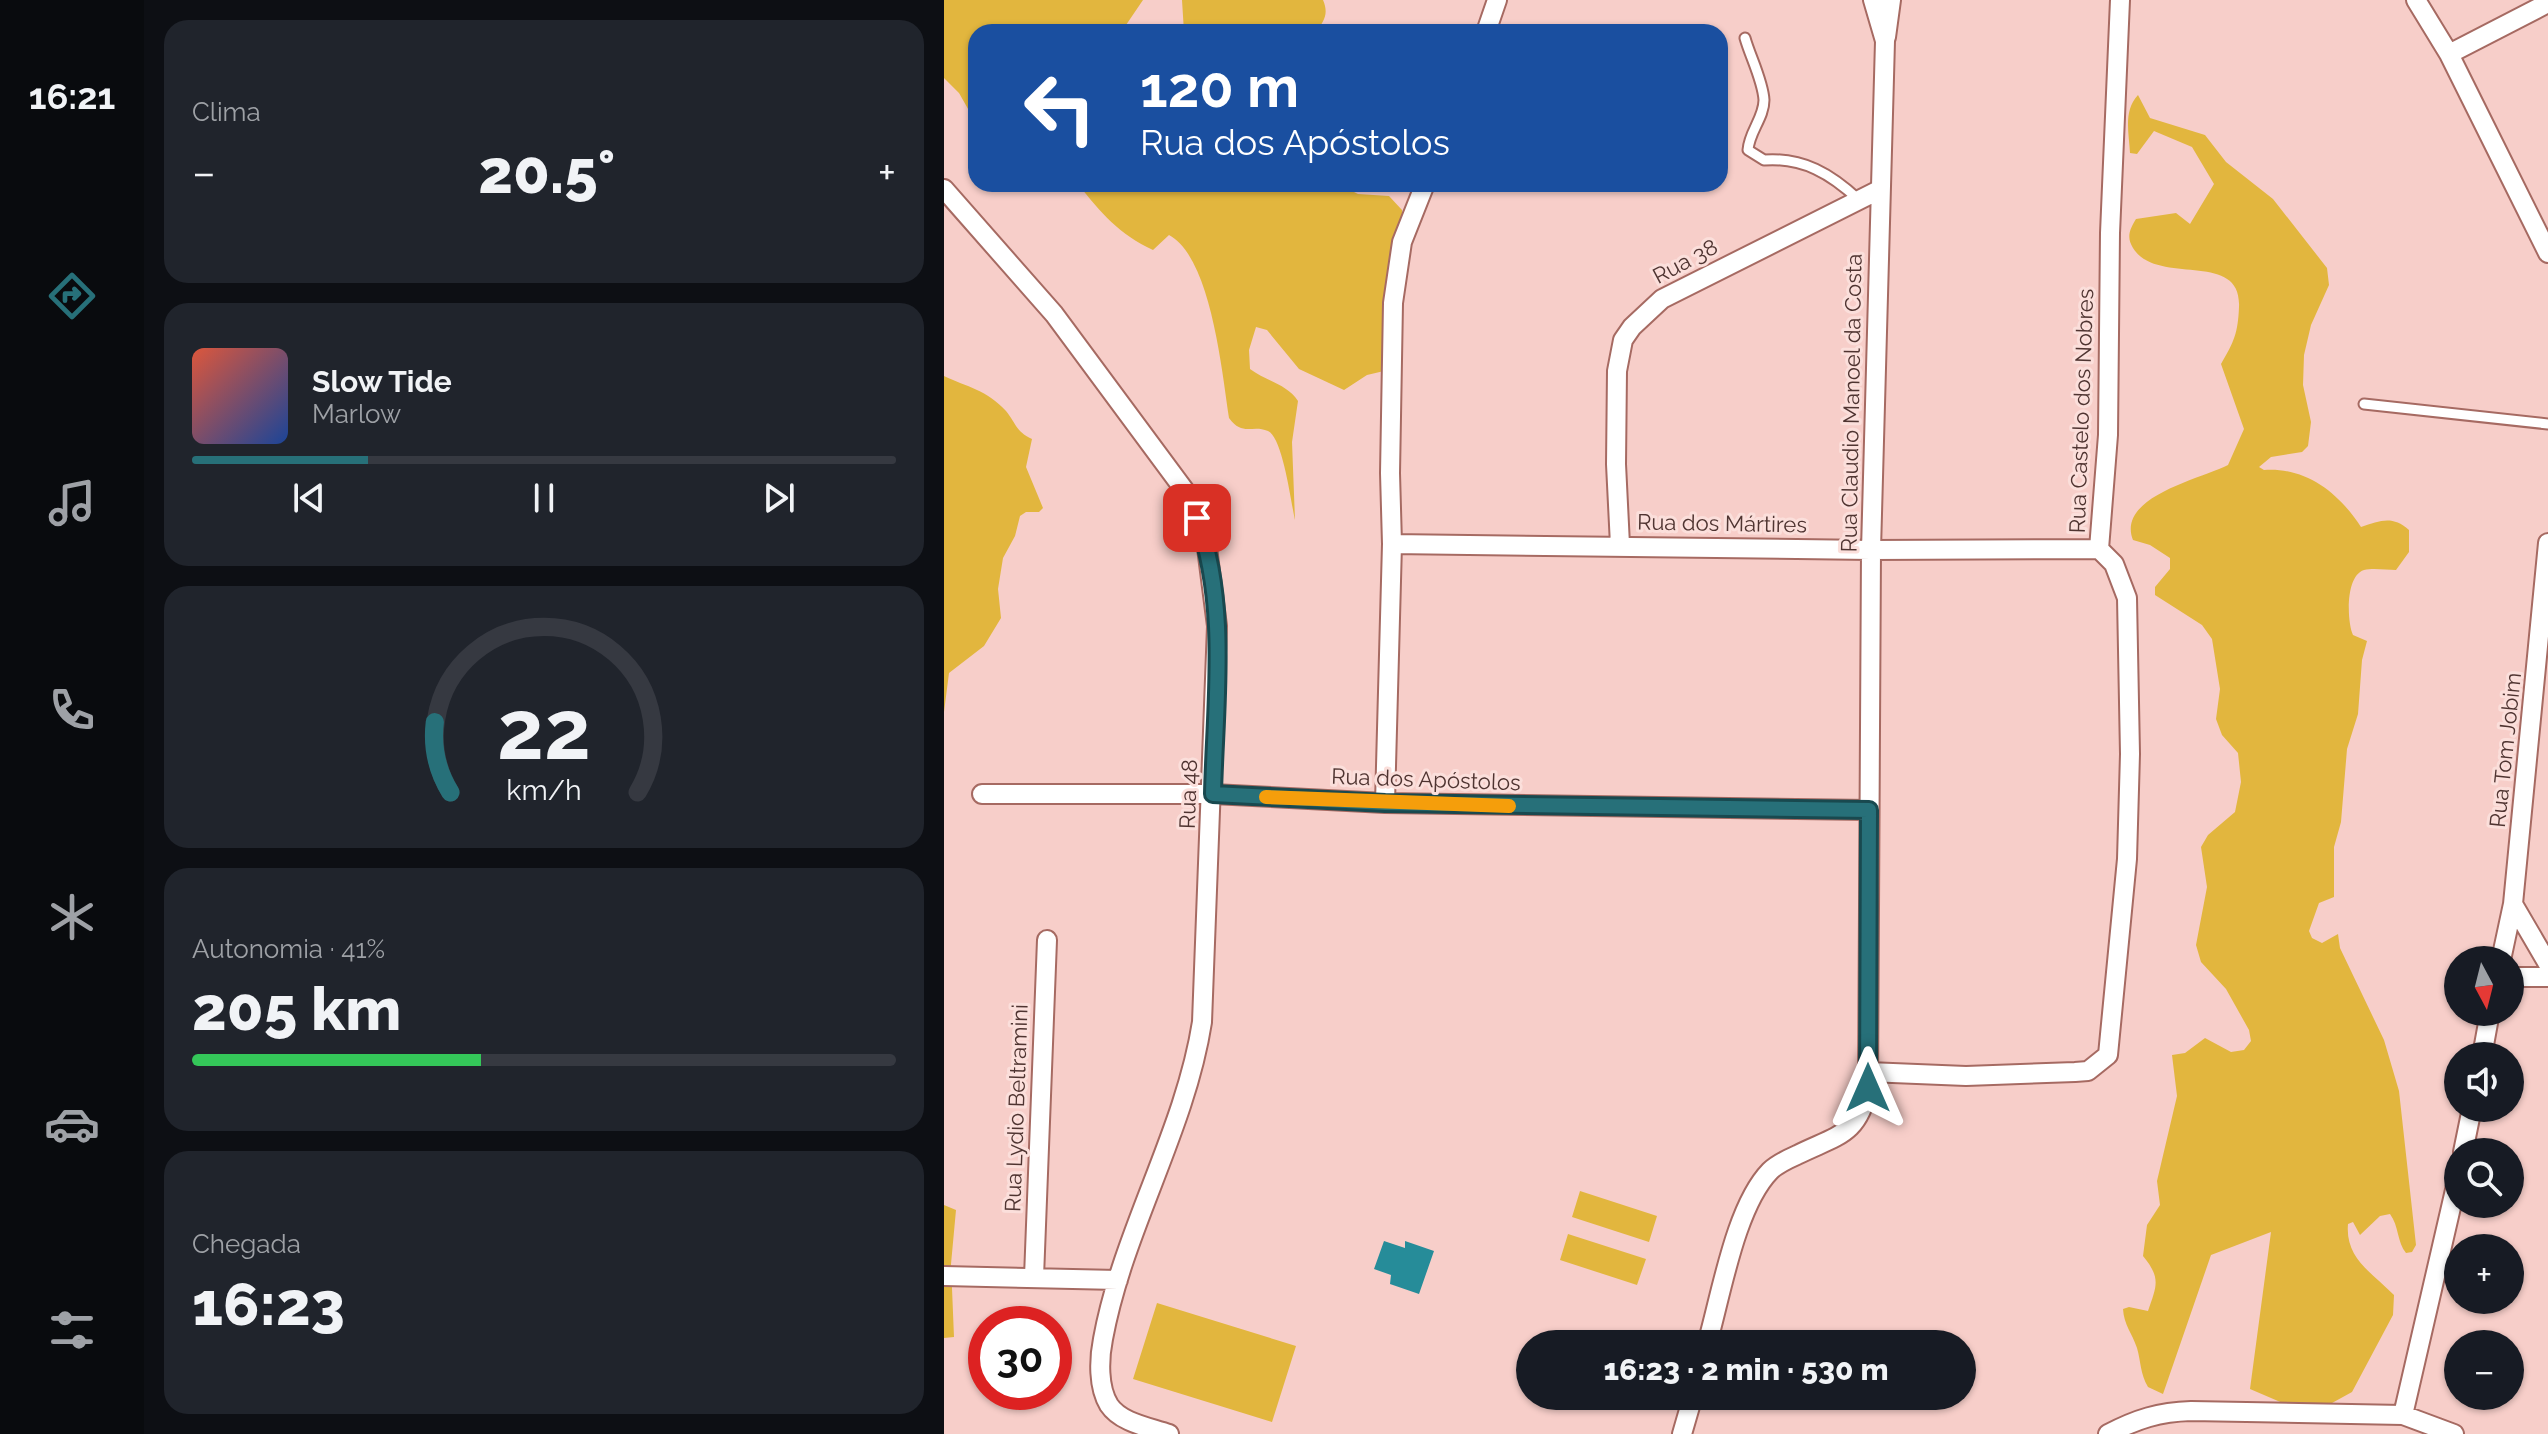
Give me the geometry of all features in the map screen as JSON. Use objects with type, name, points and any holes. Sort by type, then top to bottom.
[{"type":"street","points":[[1489,24],[1497,0]]},
{"type":"street","name":"Rua Claudio Manoel da Costa","points":[[1711,1330],[1732,1251],[1760,1186],[1771,1170],[1847,1131],[1860,1119],[1868,1088],[1871,550],[1885,41],[1873,0]]},
{"type":"street","points":[[1885,41],[1891,0]]},
{"type":"street","name":"Rua Castelo dos Nobres","points":[[1868,1072],[1966,1076],[2075,1072],[2088,1071],[2108,1055],[2127,859],[2130,754],[2127,598],[2114,564],[2099,549],[2108,435],[2110,233],[2120,0]]},
{"type":"street","points":[[2416,0],[2449,54],[2548,253]]},
{"type":"street","points":[[2449,54],[2548,3]]},
{"type":"street","name":"Rua 48","points":[[944,189],[1054,314],[1188,495],[1206,540],[1217,626],[1213,794],[1199,1041],[1193,1067],[1118,1280],[1102,1339],[1101,1385],[1110,1405],[1124,1419],[1169,1434]]},
{"type":"street","name":"Rua 38","points":[[1620,545],[1616,464],[1617,371],[1623,340],[1632,327],[1662,299],[1879,190]]},
{"type":"street","points":[[1385,803],[1392,544],[1393,303],[1402,242],[1422,192]]},
{"type":"street","name":"Rua Tom Jobim","points":[[2504,946],[2513,904],[2548,543]]},
{"type":"street","name":"Rua dos Mártires","points":[[1392,544],[1871,550],[2099,549]]},
{"type":"street","name":"Rua dos Apóstolos","points":[[982,794],[1213,794],[1385,803],[1869,810]]},
{"type":"street","points":[[2513,904],[2548,964]]},
{"type":"street","name":"Rua Lydio Beltramini","points":[[1034,1277],[1047,940]]},
{"type":"street","points":[[2524,977],[2548,977]]},
{"type":"street","points":[[2403,1415],[2449,1218]]},
{"type":"street","points":[[944,1276],[1118,1280]]},
{"type":"street","points":[[1686,1433],[1690,1410]]},
{"type":"street","points":[[2108,1434],[2140,1418],[2162,1412],[2403,1415],[2454,1434]]},
{"type":"lane","points":[[1745,38],[1764,100],[1748,150],[1764,160],[1784,159],[1814,166],[1859,200]]},
{"type":"lane","points":[[2364,404],[2548,424]]},
{"type":"shaded area","points":[[944,0],[1143,0],[1127,24],[968,24],[968,109],[959,93],[944,78]]},
{"type":"shaded area","points":[[1182,0],[1323,0],[1326,13],[1321,24],[1184,24]]},
{"type":"shaded area","points":[[2138,95],[2150,118],[2205,135],[2226,162],[2273,199],[2327,268],[2329,285],[2311,325],[2304,355],[2303,385],[2311,422],[2308,446],[2302,452],[2271,457],[2259,467],[2294,473],[2320,485],[2342,503],[2361,527],[2391,521],[2409,530],[2409,552],[2396,570],[2364,570],[2353,581],[2349,610],[2351,629],[2353,635],[2367,641],[2362,660],[2358,714],[2347,749],[2341,822],[2334,847],[2334,897],[2319,903],[2309,931],[2312,938],[2322,943],[2338,934],[2340,948],[2384,1040],[2399,1091],[2416,1245],[2412,1252],[2406,1253],[2390,1214],[2380,1216],[2360,1235],[2353,1222],[2348,1224],[2348,1236],[2355,1255],[2394,1295],[2393,1315],[2352,1392],[2332,1403],[2285,1404],[2250,1389],[2271,1232],[2211,1255],[2163,1394],[2148,1387],[2145,1382],[2123,1309],[2129,1307],[2148,1311],[2155,1288],[2153,1270],[2143,1256],[2147,1225],[2160,1205],[2157,1181],[2177,1096],[2172,1055],[2185,1053],[2205,1038],[2231,1052],[2244,1050],[2251,1041],[2249,1030],[2226,989],[2201,962],[2196,945],[2207,887],[2201,847],[2208,835],[2235,812],[2241,782],[2238,753],[2222,735],[2216,719],[2220,689],[2212,639],[2202,625],[2155,595],[2155,587],[2170,569],[2170,558],[2150,545],[2133,540],[2131,525],[2137,512],[2148,501],[2228,465],[2244,429],[2221,364],[2234,337],[2239,307],[2236,289],[2227,279],[2213,273],[2160,266],[2145,259],[2131,244],[2130,233],[2136,219],[2176,213],[2190,224],[2214,184],[2192,147],[2154,131],[2137,154],[2130,153],[2129,115]]},
{"type":"shaded area","points":[[1084,192],[1354,192],[1389,196],[1402,210],[1404,238],[1384,371],[1367,375],[1344,390],[1299,369],[1267,330],[1256,327],[1249,350],[1250,369],[1282,387],[1298,401],[1292,442],[1295,520],[1282,458],[1273,436],[1262,429],[1243,429],[1229,418],[1218,346],[1205,290],[1183,247],[1169,235],[1153,250],[1130,237]]},
{"type":"shaded area","points":[[944,376],[992,398],[1019,430],[1032,439],[1026,467],[1043,508],[1039,512],[1026,512],[1020,516],[1015,536],[1003,558],[998,589],[1001,618],[984,646],[949,673],[944,712]]},
{"type":"shaded area","points":[[1580,1191],[1657,1216],[1649,1242],[1572,1217]]},
{"type":"shaded area","points":[[944,1205],[956,1210],[951,1264],[954,1337],[944,1338]]},
{"type":"shaded area","points":[[1568,1234],[1646,1259],[1637,1285],[1560,1260]]},
{"type":"shaded area","points":[[1157,1303],[1296,1346],[1272,1422],[1133,1379]]},
{"type":"water","points":[[1384,1241],[1405,1248],[1405,1241],[1434,1251],[1419,1294],[1390,1284],[1391,1275],[1374,1269]]},
{"type":"slow traffic","points":[[1266,797],[1509,806]]},
{"type":"route","points":[[1197,518],[1206,540],[1217,626],[1213,794],[1385,803],[1869,810],[1868,1088]]}]
